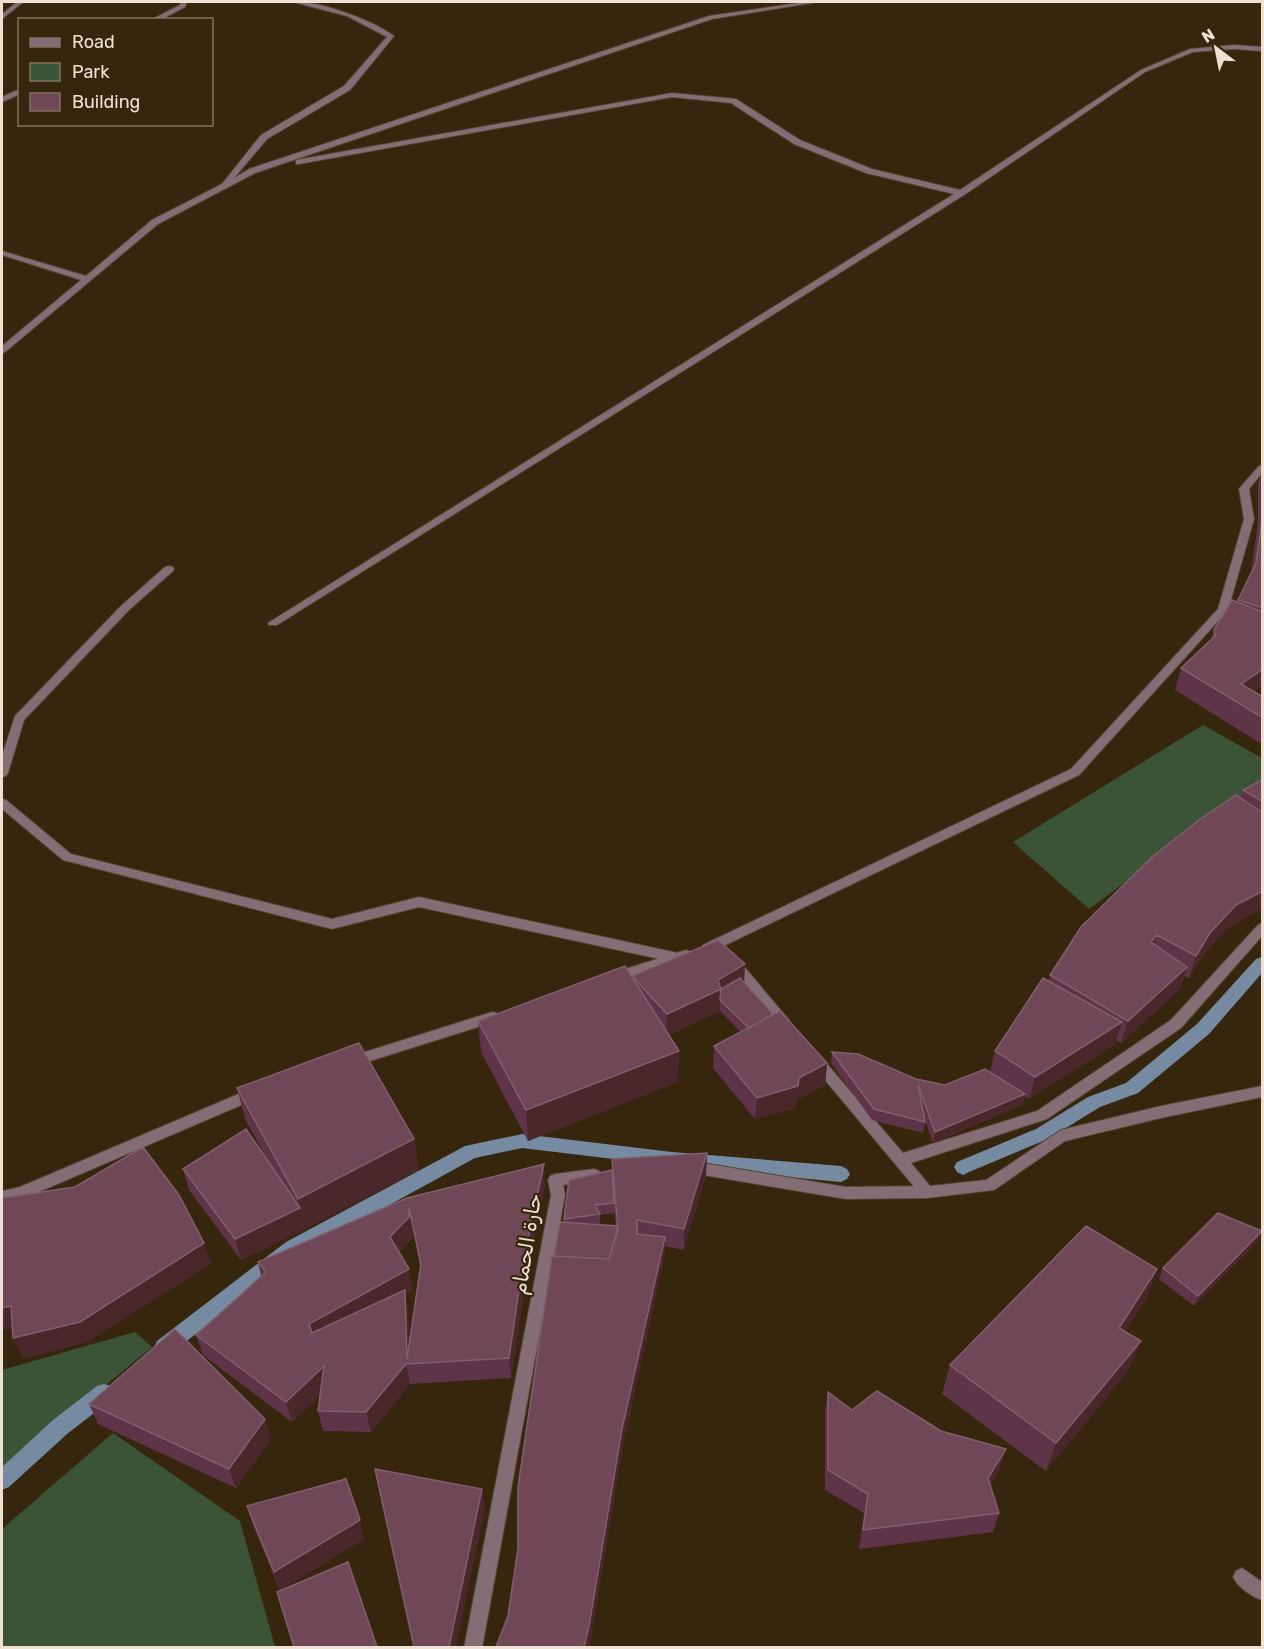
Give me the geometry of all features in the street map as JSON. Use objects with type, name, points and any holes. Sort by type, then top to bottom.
[{"type":"street","points":[[2,17],[20,2]]},
{"type":"street","points":[[158,18],[183,6],[184,2]]},
{"type":"street","points":[[221,188],[264,137],[347,88],[391,36],[349,15],[296,2]]},
{"type":"street","points":[[2,350],[155,222],[252,171],[711,17],[815,2]]},
{"type":"street","points":[[273,622],[961,193],[1143,71],[1192,50],[1234,47],[1263,49]]},
{"type":"street","points":[[2,100],[18,92]]},
{"type":"street","points":[[252,171],[433,136],[672,95],[733,100],[797,142],[869,171],[961,193]]},
{"type":"street","points":[[2,253],[87,279]]},
{"type":"street","points":[[598,983],[717,945],[1075,772],[1222,610],[1249,519],[1244,489],[1263,468]]},
{"type":"street","points":[[2,773],[19,719],[125,608],[169,569]]},
{"type":"street","points":[[2,803],[67,857],[332,924],[419,902],[678,958]]},
{"type":"street","points":[[900,1160],[1042,1115],[1176,1023],[1263,928]]},
{"type":"street","points":[[717,945],[793,1034]]},
{"type":"street","points":[[335,1067],[506,1012]]},
{"type":"street","points":[[808,1052],[927,1192]]},
{"type":"street","points":[[2,1197],[22,1193],[267,1089]]},
{"type":"street","points":[[678,1165],[846,1193],[927,1192],[989,1186],[1061,1136],[1161,1112],[1263,1092]]},
{"type":"street","name":"حارة الحمام","points":[[473,1647],[558,1195],[555,1180],[611,1173]]},
{"type":"street","points":[[1242,1577],[1263,1592]]},
{"type":"green space","points":[[1203,725],[1262,758],[1262,782],[1089,909],[1013,842]]},
{"type":"green space","points":[[135,1332],[152,1347],[2,1471],[2,1370]]},
{"type":"green space","points":[[113,1433],[240,1521],[275,1647],[2,1647],[2,1529]]},
{"type":"building","points":[[1263,513],[1263,608],[1238,600],[1256,563]]},
{"type":"building","points":[[1232,600],[1263,612],[1263,669],[1241,684],[1263,697],[1263,718],[1181,668],[1215,636],[1214,630]]},
{"type":"building","points":[[1263,779],[1263,802],[1243,790]]},
{"type":"building","points":[[1236,795],[1263,813],[1263,891],[1236,905],[1210,933],[1196,956],[1157,935],[1151,942],[1187,967],[1128,1021],[1050,975],[1081,927],[1152,857],[1199,820]]},
{"type":"building","points":[[718,940],[745,964],[718,980],[721,989],[667,1014],[632,976]]},
{"type":"building","points":[[625,966],[679,1051],[526,1110],[478,1021]]},
{"type":"building","points":[[740,978],[773,1014],[749,1028],[720,1000],[721,989]]},
{"type":"building","points":[[1043,978],[1122,1022],[1035,1077],[995,1051]]},
{"type":"building","points":[[780,1011],[827,1063],[799,1078],[798,1086],[757,1098],[714,1046]]},
{"type":"building","points":[[359,1043],[414,1139],[298,1199],[237,1088]]},
{"type":"building","points":[[832,1052],[858,1054],[916,1079],[945,1085],[985,1069],[1025,1094],[935,1132],[918,1085],[925,1122],[874,1109]]},
{"type":"building","points":[[246,1129],[300,1208],[235,1239],[183,1169]]},
{"type":"building","points":[[143,1147],[179,1195],[204,1243],[80,1322],[13,1338],[11,1306],[2,1308],[2,1198],[75,1187]]},
{"type":"building","points":[[707,1153],[684,1229],[637,1220],[637,1234],[665,1237],[622,1429],[584,1647],[496,1647],[508,1616],[518,1548],[518,1487],[552,1256],[609,1259],[618,1230],[612,1159]]},
{"type":"building","points":[[544,1164],[524,1257],[509,1358],[406,1364],[366,1412],[318,1411],[324,1366],[286,1402],[196,1335],[266,1272],[258,1262],[407,1198]],"holes":[[[409,1208],[421,1264],[407,1359],[405,1290],[312,1333],[309,1324],[409,1269],[390,1237],[409,1217]]]},
{"type":"building","points":[[612,1170],[614,1203],[595,1205],[600,1214],[564,1219],[569,1180]]},
{"type":"building","points":[[1218,1213],[1262,1231],[1198,1296],[1163,1268]]},
{"type":"building","points":[[560,1222],[617,1226],[609,1259],[554,1256]]},
{"type":"building","points":[[1086,1226],[1157,1269],[1119,1328],[1141,1341],[1056,1443],[950,1365]]},
{"type":"building","points":[[175,1329],[265,1419],[229,1469],[89,1404]]},
{"type":"building","points":[[877,1391],[941,1431],[1006,1449],[988,1478],[999,1513],[863,1530],[868,1494],[828,1470],[828,1392],[852,1410]]},
{"type":"building","points":[[375,1469],[482,1489],[449,1647],[414,1647]]},
{"type":"building","points":[[346,1479],[360,1520],[274,1572],[247,1506]]},
{"type":"building","points":[[348,1562],[377,1647],[294,1647],[277,1592]]},
{"type":"waterway","points":[[963,1167],[1042,1134],[1094,1102],[1132,1088],[1203,1029],[1262,963]]},
{"type":"waterway","points":[[164,1347],[293,1248],[471,1151],[522,1141],[672,1159],[841,1174]]},
{"type":"waterway","points":[[2,1480],[60,1427],[104,1393]]}]
